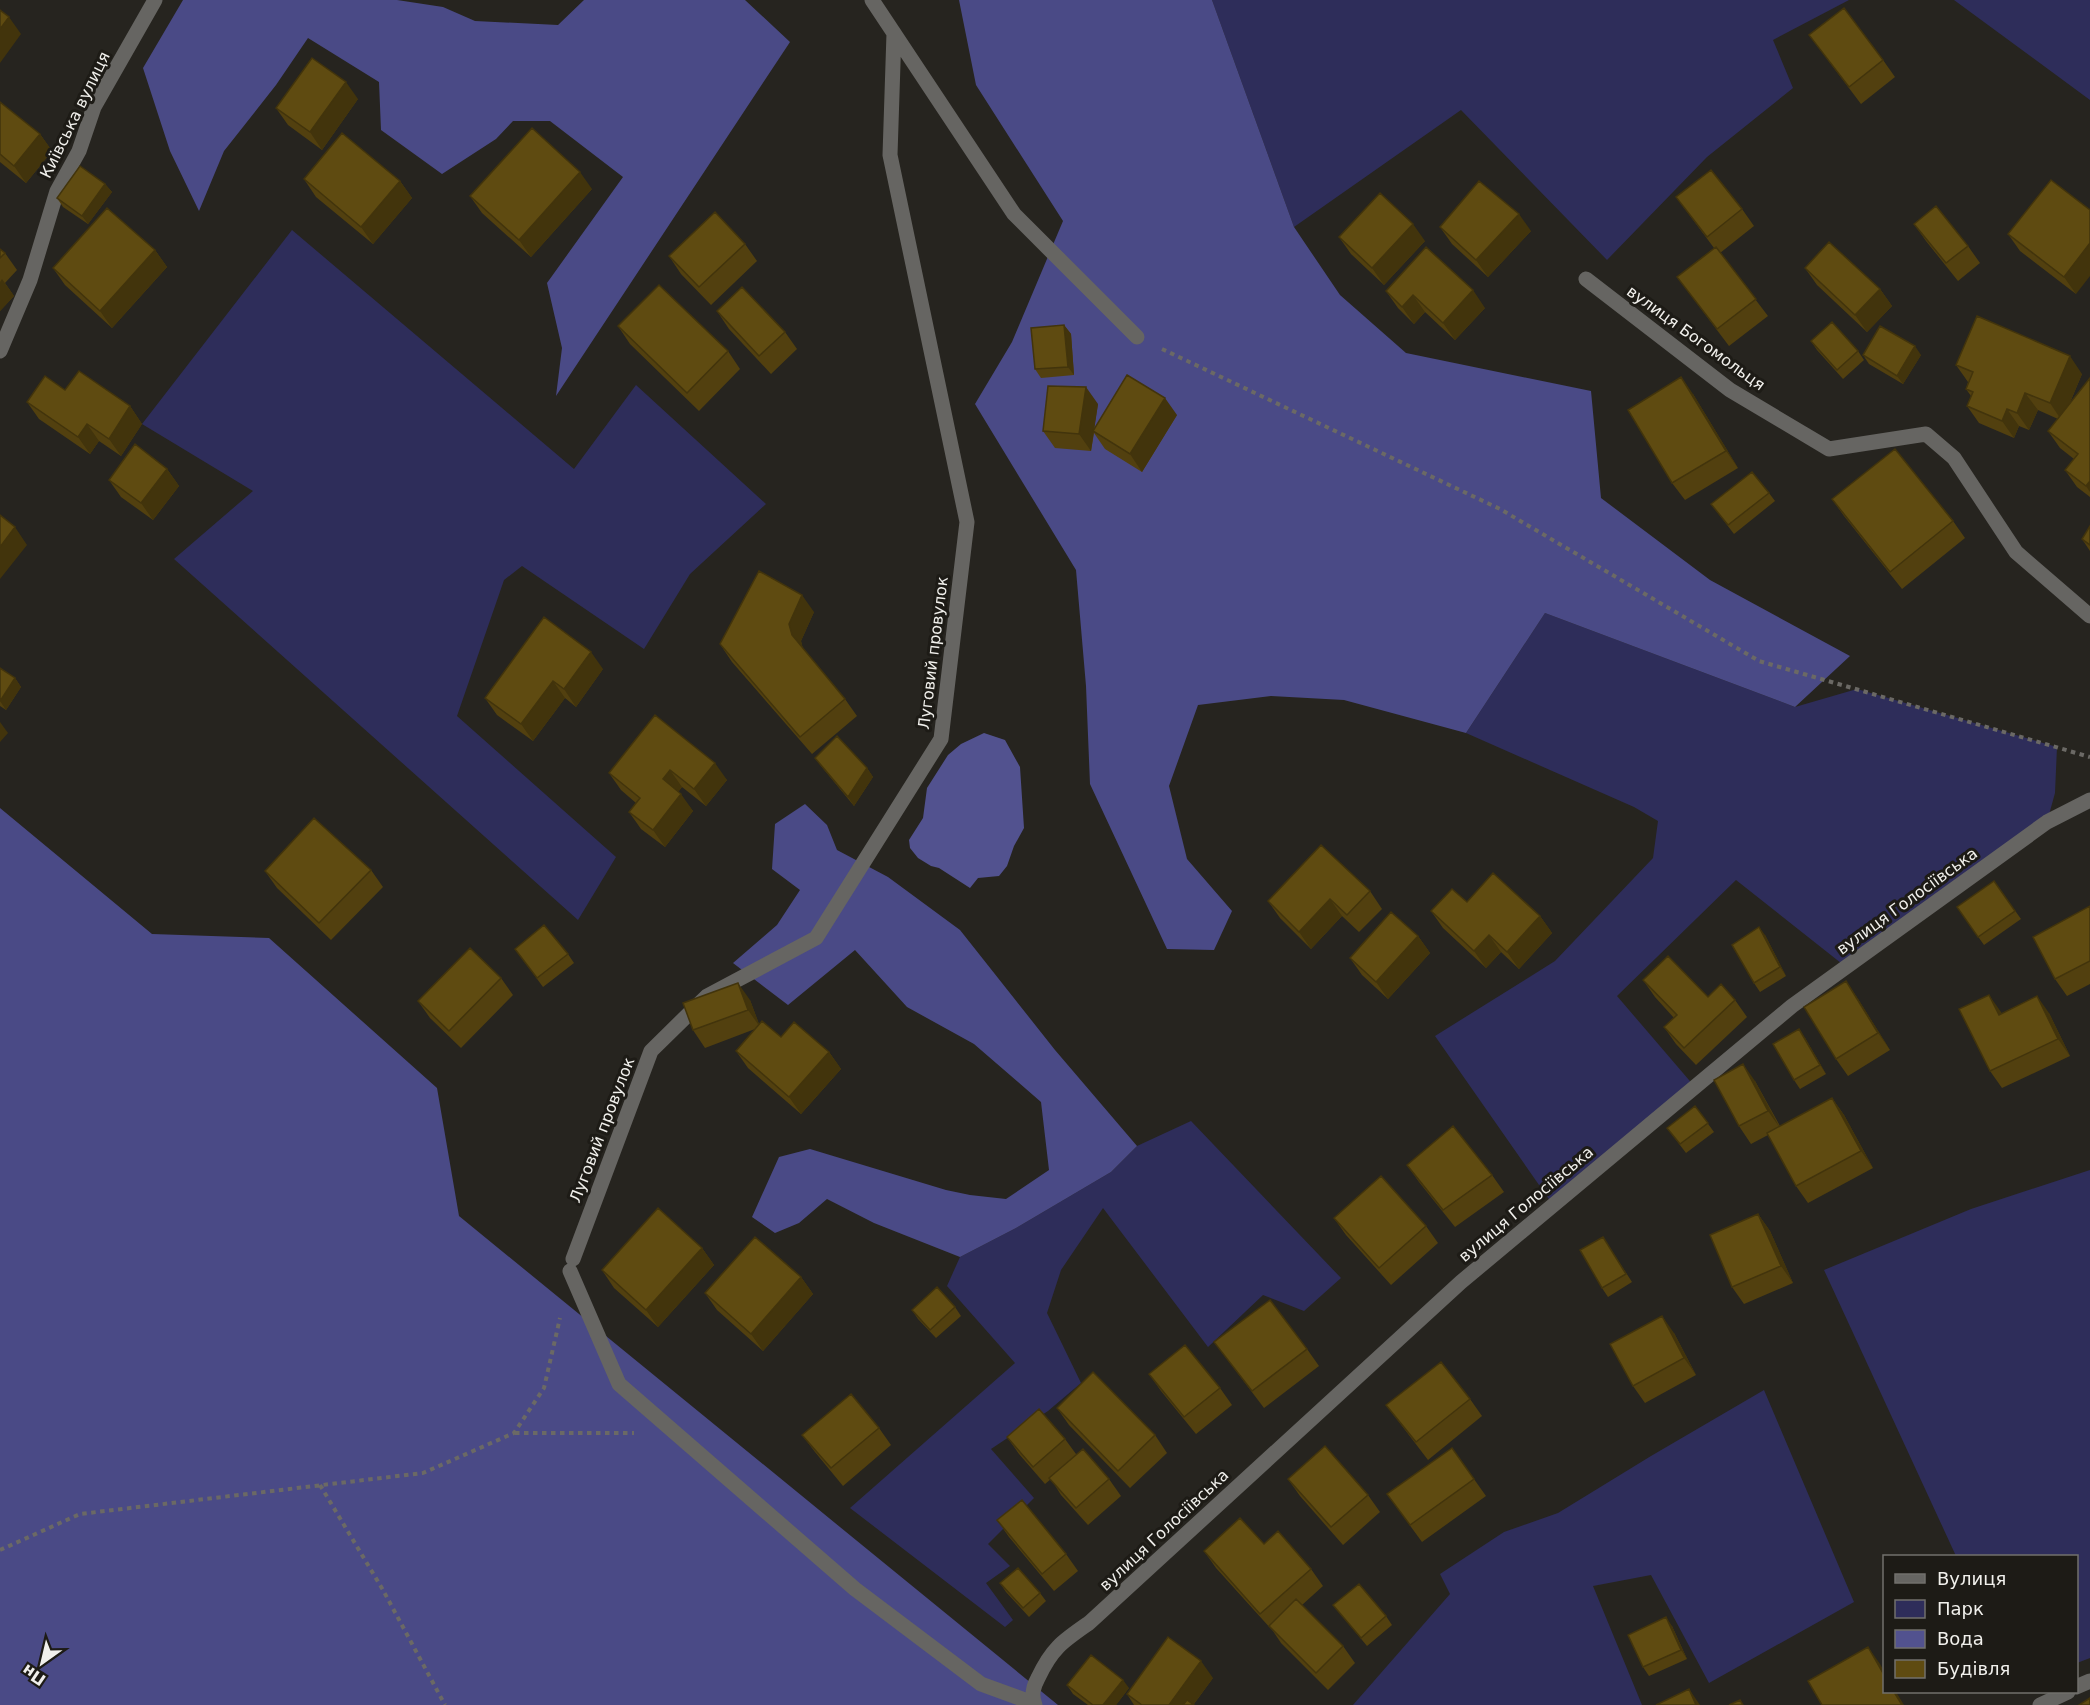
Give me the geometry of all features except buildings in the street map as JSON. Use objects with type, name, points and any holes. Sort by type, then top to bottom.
[{"type":"street","name":"Київська вулиця","points":[[0,351],[30,280],[57,191],[79,151],[94,108],[155,0]]},
{"type":"street","points":[[872,0],[1014,214],[1137,337]]},
{"type":"street","name":"Луговий провулок","points":[[572,1265],[651,1051],[707,996],[816,938],[941,740],[967,522],[890,155],[894,33]]},
{"type":"street","name":"вулиця Богомольця","points":[[1586,279],[1730,390],[1829,449],[1926,434],[1954,458],[2016,552],[2090,616]]},
{"type":"street","name":"вулиця Голосіївська","points":[[1033,1699],[1047,1657],[1062,1642],[1098,1615],[1461,1282],[1792,1006],[2047,822],[2090,800]]},
{"type":"street","points":[[572,1265],[620,1384],[855,1589],[981,1684],[1033,1699]]},
{"type":"street","points":[[2040,1705],[2066,1693]]},
{"type":"path","points":[[1137,337],[1500,509],[1759,660],[2090,757]]},
{"type":"path","points":[[514,1433],[544,1388],[572,1265]]},
{"type":"path","points":[[0,1550],[80,1514],[423,1473],[514,1433],[630,1433],[684,1441]]},
{"type":"path","points":[[320,1485],[383,1590],[445,1705]]},
{"type":"green space","points":[[1212,0],[1849,0],[1773,40],[1793,88],[1707,157],[1607,260],[1461,110],[1294,227]]},
{"type":"green space","points":[[1954,0],[2090,0],[2090,100]]},
{"type":"green space","points":[[292,230],[574,469],[636,385],[766,504],[690,574],[644,649],[522,566],[504,580],[457,716],[616,857],[578,920],[174,559],[253,491],[142,424]]},
{"type":"green space","points":[[1545,613],[1795,707],[1857,689],[2057,747],[2055,793],[2047,822],[1846,967],[1736,880],[1617,996],[1695,1087],[1553,1205],[1435,1036],[1555,961],[1653,858],[1658,821],[1634,807],[1466,733]]},
{"type":"green space","points":[[1191,1121],[1341,1278],[1304,1311],[1263,1295],[1208,1347],[1103,1208],[1061,1270],[1047,1313],[1081,1383],[1048,1411],[991,1449],[1034,1498],[988,1544],[1010,1566],[986,1583],[1013,1620],[1005,1627],[850,1508],[1015,1363],[947,1286],[960,1257],[1016,1228],[1111,1172],[1137,1146]]},
{"type":"green space","points":[[2090,1170],[2090,1658],[2078,1663],[2078,1555],[1956,1555],[1824,1270],[1971,1209]]},
{"type":"green space","points":[[1764,1390],[1854,1602],[1709,1683],[1651,1575],[1593,1586],[1642,1705],[1353,1705],[1450,1594],[1440,1574],[1504,1532],[1558,1513]]},
{"type":"shaded area","points":[[183,0],[397,0],[443,7],[475,21],[558,25],[584,0],[745,0],[790,42],[556,396],[562,348],[547,283],[623,177],[550,121],[513,121],[496,139],[442,174],[381,130],[379,82],[308,38],[276,85],[224,151],[199,211],[170,151],[143,68]]},
{"type":"shaded area","points":[[959,0],[1212,0],[1294,227],[1340,295],[1406,353],[1591,391],[1601,498],[1710,580],[1850,656],[1795,707],[1545,613],[1466,733],[1344,700],[1271,696],[1198,705],[1169,786],[1187,859],[1232,911],[1214,950],[1167,949],[1090,784],[1086,686],[1076,570],[975,404],[1012,342],[1063,221],[976,85]]},
{"type":"shaded area","points":[[805,804],[827,825],[837,850],[888,877],[960,930],[1055,1050],[1137,1146],[1111,1172],[1016,1228],[960,1257],[874,1223],[827,1199],[799,1223],[775,1233],[752,1217],[779,1157],[810,1149],[946,1190],[1006,1199],[1049,1170],[1041,1102],[974,1044],[907,1007],[855,950],[788,1005],[733,963],[777,925],[800,890],[772,869],[775,824]]},
{"type":"shaded area","points":[[0,808],[152,934],[269,938],[437,1088],[459,1216],[1058,1705],[0,1705]]},
{"type":"water","points":[[984,733],[1005,740],[1020,767],[1024,828],[1007,866],[999,876],[978,878],[970,888],[939,868],[918,858],[910,848],[909,840],[923,818],[927,788],[948,755],[961,744]]}]
